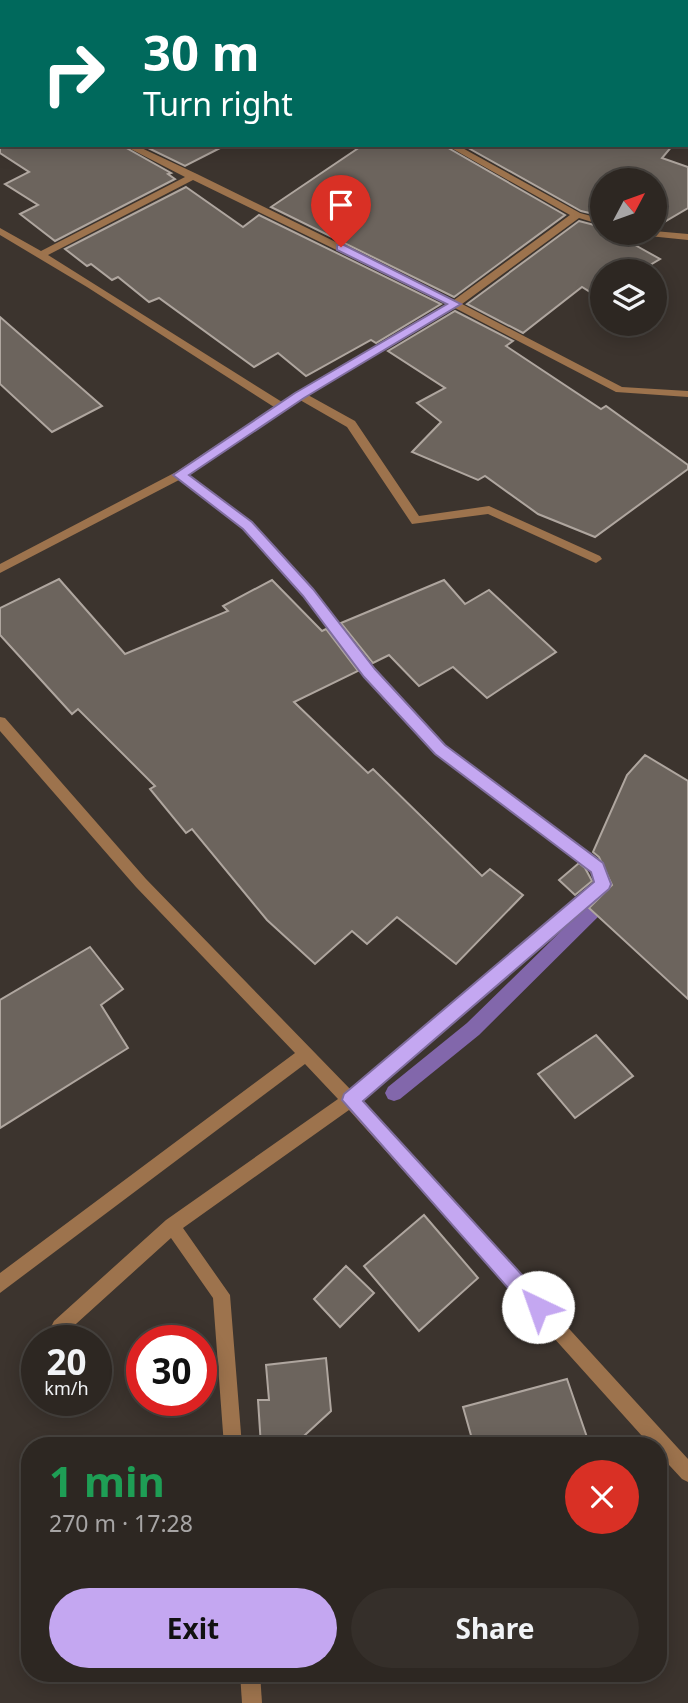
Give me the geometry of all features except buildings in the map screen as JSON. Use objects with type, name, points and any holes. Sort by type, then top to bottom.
[{"type":"street","points":[[131,147],[455,304],[620,390],[688,394]]},
{"type":"street","points":[[454,147],[577,215],[590,219]]},
{"type":"street","points":[[41,255],[194,176]]},
{"type":"street","points":[[0,569],[180,475],[300,396],[455,304],[577,215]]},
{"type":"street","points":[[0,231],[283,408]]},
{"type":"street","points":[[667,235],[688,237]]},
{"type":"street","points":[[300,396],[351,424],[416,521],[489,510],[596,559]]},
{"type":"street","points":[[62,1325],[172,1226],[351,1100],[603,884],[592,862],[440,749],[370,673],[308,593],[247,525],[180,475]]},
{"type":"street","points":[[0,722],[141,884],[351,1100],[655,1437]]},
{"type":"street","points":[[0,1284],[306,1054]]},
{"type":"street","points":[[172,1226],[221,1295],[232,1437]]},
{"type":"street","points":[[667,1450],[688,1473]]},
{"type":"street","points":[[251,1682],[252,1703]]},
{"type":"waterway","points":[[394,1093],[473,1029],[606,898]]},
{"type":"route","points":[[341,247],[455,304],[300,396],[180,475],[247,525],[308,593],[370,673],[440,749],[597,868],[603,884],[351,1100],[538,1307]]}]
